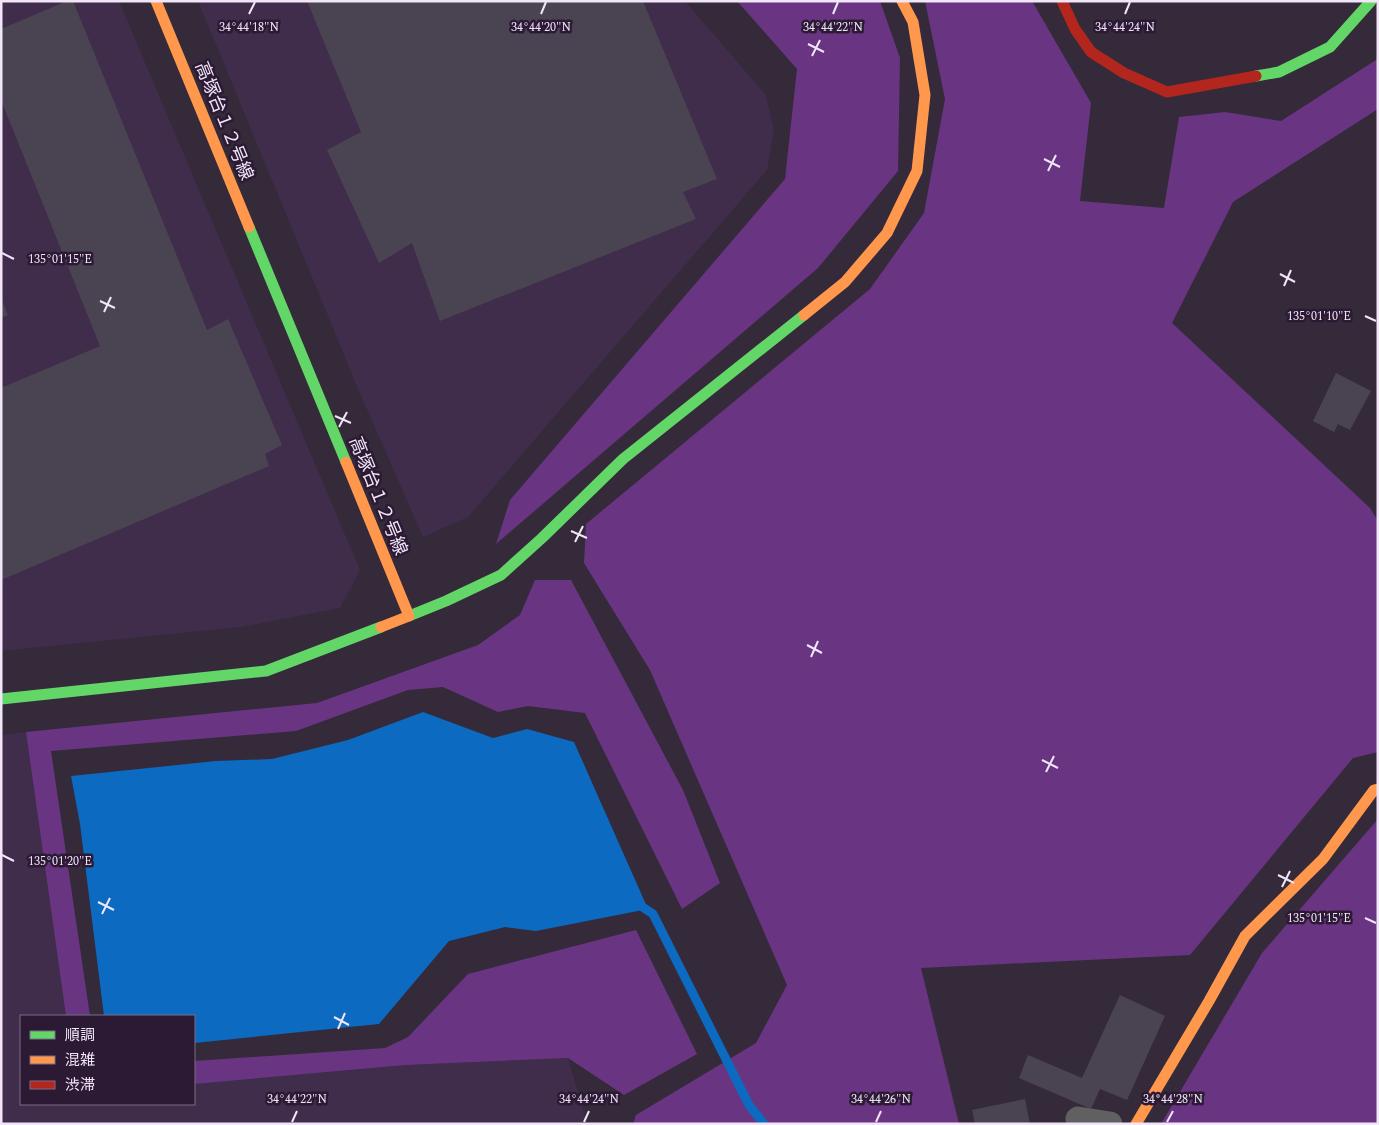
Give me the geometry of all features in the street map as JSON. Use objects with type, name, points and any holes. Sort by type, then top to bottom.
[{"type":"street","name":"高塚台１２号線","points":[[156,1],[409,616]]},
{"type":"street","points":[[1,699],[266,672],[446,601],[501,575],[623,459],[845,282],[887,233],[917,171],[925,95],[913,22],[902,1]]},
{"type":"street","points":[[1062,1],[1076,29],[1091,52],[1124,73],[1168,92],[1279,72],[1330,47],[1371,1]]},
{"type":"street","points":[[1136,1124],[1246,936],[1323,859],[1374,790],[1378,789]]},
{"type":"street","points":[[1078,1119],[1110,1124]]},
{"type":"shaded area","points":[[1,1],[119,1],[360,570],[340,608],[241,627],[1,651]]},
{"type":"shaded area","points":[[198,1],[685,1],[766,95],[774,131],[767,170],[468,517],[423,537],[361,396]]},
{"type":"shaded area","points":[[737,1],[880,1],[900,58],[898,171],[818,268],[496,544],[510,500],[785,179],[797,69]]},
{"type":"shaded area","points":[[925,1],[1032,1],[1091,103],[1080,201],[1164,208],[1179,117],[1225,112],[1281,121],[1376,60],[1378,55],[1378,109],[1233,202],[1172,323],[1370,508],[1378,521],[1378,752],[1353,758],[1190,955],[921,968],[959,1124],[633,1124],[636,1115],[756,1043],[787,985],[650,670],[584,563],[586,524],[870,289],[924,213],[945,99]]},
{"type":"shaded area","points":[[535,580],[571,580],[683,790],[720,883],[682,909],[585,713],[528,706],[498,712],[443,687],[408,690],[296,731],[51,751],[90,1015],[66,1015],[26,732],[317,703],[478,645],[520,615]]},
{"type":"shaded area","points":[[26,732],[66,1015],[20,1015],[20,1105],[195,1105],[195,1084],[406,1065],[568,1058],[587,1124],[1,1124],[1,735]]},
{"type":"shaded area","points":[[1378,819],[1378,1124],[1161,1124],[1262,953]]},
{"type":"shaded area","points":[[636,930],[697,1054],[624,1095],[568,1058],[406,1065],[195,1084],[195,1061],[385,1048],[408,1037],[468,974]]},
{"type":"water","points":[[423,712],[493,738],[527,729],[574,742],[648,909],[536,931],[505,927],[449,941],[379,1024],[195,1043],[195,1015],[104,1015],[80,824],[71,776],[216,761],[272,759],[348,740]]},
{"type":"building","points":[[67,1],[73,1],[207,330],[228,319],[282,445],[265,454],[269,466],[1,580],[1,388],[100,346],[1,100],[1,29]]},
{"type":"building","points":[[307,1],[643,1],[717,179],[683,192],[696,219],[440,321],[412,243],[379,263],[327,150],[361,132]]},
{"type":"building","points":[[1,298],[8,315],[1,318]]},
{"type":"building","points":[[1336,373],[1371,391],[1350,430],[1338,424],[1334,432],[1313,421]]},
{"type":"building","points":[[1120,995],[1165,1016],[1127,1100],[1100,1089],[1091,1109],[1019,1078],[1028,1055],[1082,1078]]},
{"type":"building","points":[[1025,1099],[1030,1124],[975,1124],[972,1110]]},
{"type":"waterway","points":[[638,904],[653,914],[749,1105],[764,1124]]},
{"type":"traffic: fast","points":[[1256,76],[1279,72],[1330,47],[1371,1]]},
{"type":"traffic: fast","points":[[249,227],[346,462]]},
{"type":"traffic: fast","points":[[409,616],[501,575],[623,459],[804,315]]},
{"type":"traffic: fast","points":[[1,699],[266,671],[381,627]]},
{"type":"traffic: slow","points":[[156,1],[249,227]]},
{"type":"traffic: slow","points":[[804,315],[845,282],[887,233],[917,171],[925,95],[913,22],[902,1]]},
{"type":"traffic: slow","points":[[346,462],[409,616],[381,627]]},
{"type":"traffic: slow","points":[[1136,1124],[1245,936],[1323,859],[1374,790],[1378,789]]},
{"type":"traffic: jam","points":[[1062,1],[1075,29],[1091,52],[1124,73],[1167,92],[1256,76]]}]
